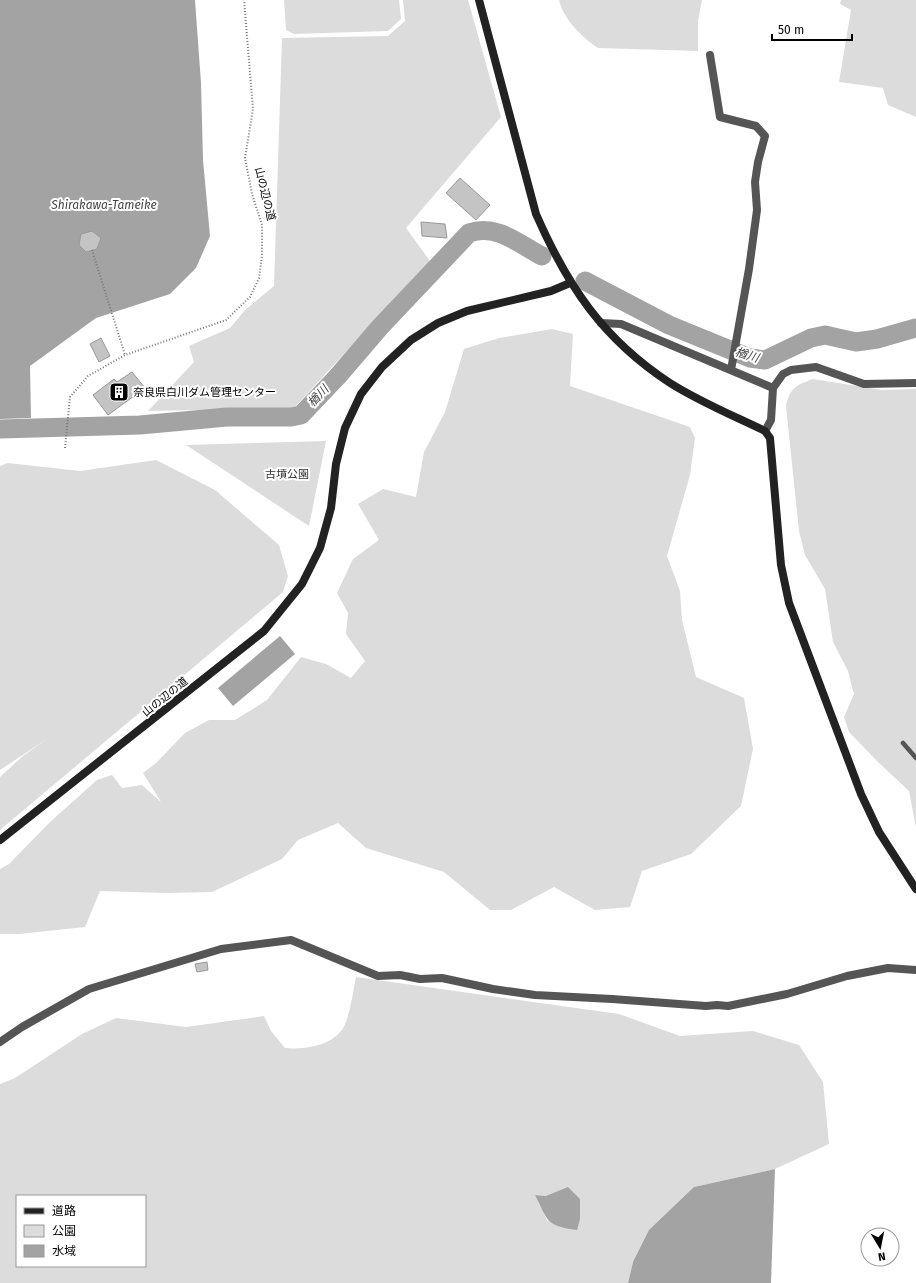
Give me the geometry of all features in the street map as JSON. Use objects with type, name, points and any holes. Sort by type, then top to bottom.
[{"type":"street","points":[[479,0],[534,208],[549,243],[570,283],[601,324],[630,354],[670,383],[694,397],[765,431],[770,438],[773,453],[781,565],[789,603],[861,794],[879,832],[916,889]]},
{"type":"street","points":[[710,55],[720,117],[756,126],[765,136],[758,162],[755,182],[757,210],[749,269],[731,370]]},
{"type":"street","name":"山の辺の道","points":[[0,840],[264,631],[302,584],[320,548],[331,508],[336,464],[345,428],[361,394],[382,367],[410,340],[438,322],[467,311],[551,291],[570,283]]},
{"type":"street","points":[[601,324],[621,324],[773,388]]},
{"type":"street","points":[[765,431],[771,420],[773,388],[783,374],[791,370],[816,367],[864,384],[916,383]]},
{"type":"street","points":[[0,1042],[22,1027],[88,989],[221,949],[278,940],[291,940],[378,976],[400,975],[420,979],[442,978],[493,989],[535,995],[706,1006],[717,1004],[728,1006],[787,994],[847,976],[888,968],[916,970]]},
{"type":"lane","points":[[903,743],[916,758]]},
{"type":"path","name":"山の辺の道","points":[[65,448],[70,397],[88,376],[125,355],[226,320],[250,297],[259,278],[262,256],[262,225],[252,194],[245,158],[252,109],[244,0]]},
{"type":"path","points":[[92,250],[125,355]]},
{"type":"green space","points":[[284,0],[399,0],[401,19],[388,31],[294,34],[286,30]]},
{"type":"green space","points":[[403,0],[468,0],[501,117],[406,228],[430,261],[294,408],[148,411],[194,362],[189,346],[230,328],[245,310],[274,286],[282,38],[388,36],[405,21]]},
{"type":"green space","points":[[559,0],[702,0],[698,21],[698,51],[598,48],[586,39],[569,21],[561,7]]},
{"type":"green space","points":[[841,0],[916,0],[916,117],[888,105],[883,88],[839,82],[851,10],[840,4]]},
{"type":"green space","points":[[552,329],[573,334],[570,386],[690,427],[695,438],[690,475],[667,556],[680,591],[682,620],[696,677],[744,698],[753,749],[741,806],[691,854],[642,871],[630,907],[595,910],[554,887],[511,910],[490,910],[444,872],[366,848],[338,823],[298,840],[282,859],[212,892],[165,893],[100,891],[85,927],[19,934],[0,934],[0,869],[9,864],[50,822],[97,780],[112,775],[122,788],[142,785],[161,802],[143,773],[156,763],[185,733],[209,720],[235,720],[267,700],[301,657],[326,664],[351,678],[365,661],[346,634],[348,613],[337,593],[353,559],[379,540],[358,504],[383,489],[416,497],[424,452],[445,412],[464,349],[499,338]]},
{"type":"green space","points":[[813,379],[882,390],[916,389],[916,827],[909,791],[849,732],[844,717],[854,694],[848,671],[833,642],[825,589],[805,555],[799,531],[786,406],[792,391],[798,385]]},
{"type":"green space","name":"古墳公園","points":[[326,441],[309,526],[186,445]]},
{"type":"green space","points":[[156,460],[215,490],[279,545],[288,576],[283,592],[0,830],[0,777],[23,756],[47,739],[0,770],[0,466],[8,463],[80,471]]},
{"type":"green space","points":[[356,977],[619,1014],[680,1036],[753,1031],[799,1045],[823,1082],[829,1144],[775,1169],[694,1187],[633,1262],[628,1283],[0,1283],[0,1084],[15,1078],[82,1034],[116,1018],[186,1027],[264,1016],[271,1031],[285,1048],[302,1048],[311,1047],[329,1041],[336,1036],[342,1030],[346,1022],[351,1006]],"holes":[[[535,1195],[546,1196],[548,1222]]]},
{"type":"water","name":"Shirakawa-Tameike","points":[[0,0],[195,0],[201,83],[203,160],[210,236],[196,268],[170,294],[96,318],[30,366],[31,418],[0,419]]},
{"type":"water","points":[[280,636],[295,654],[233,706],[218,688]]},
{"type":"water","points":[[775,1169],[771,1283],[628,1283],[633,1262],[649,1230],[694,1187]]},
{"type":"water","points":[[568,1187],[580,1199],[580,1219],[577,1230],[559,1226],[549,1221],[535,1195],[546,1196]]},
{"type":"building","points":[[460,178],[490,205],[476,220],[446,193]]},
{"type":"building","points":[[421,222],[445,224],[447,238],[422,236]]},
{"type":"building","points":[[92,231],[101,238],[97,249],[86,252],[79,245],[81,234]]},
{"type":"building","points":[[101,338],[110,356],[99,362],[90,344]]},
{"type":"building","name":"奈良県白川ダム管理センター","points":[[132,372],[145,388],[108,415],[93,395],[114,379],[117,382]]},
{"type":"building","points":[[207,962],[208,970],[197,972],[195,964]]},
{"type":"waterway","name":"楢川","points":[[0,429],[140,425],[227,417],[291,417],[301,415],[338,376],[380,327],[469,233],[479,231],[498,233],[507,236],[542,256]]},
{"type":"waterway","name":"楢川","points":[[585,281],[669,325],[750,358],[765,360],[811,338],[825,335],[856,342],[877,339],[916,328]]},
{"type":"place","name":"奈良県白川ダム管理センター","points":[[119,392]]}]
